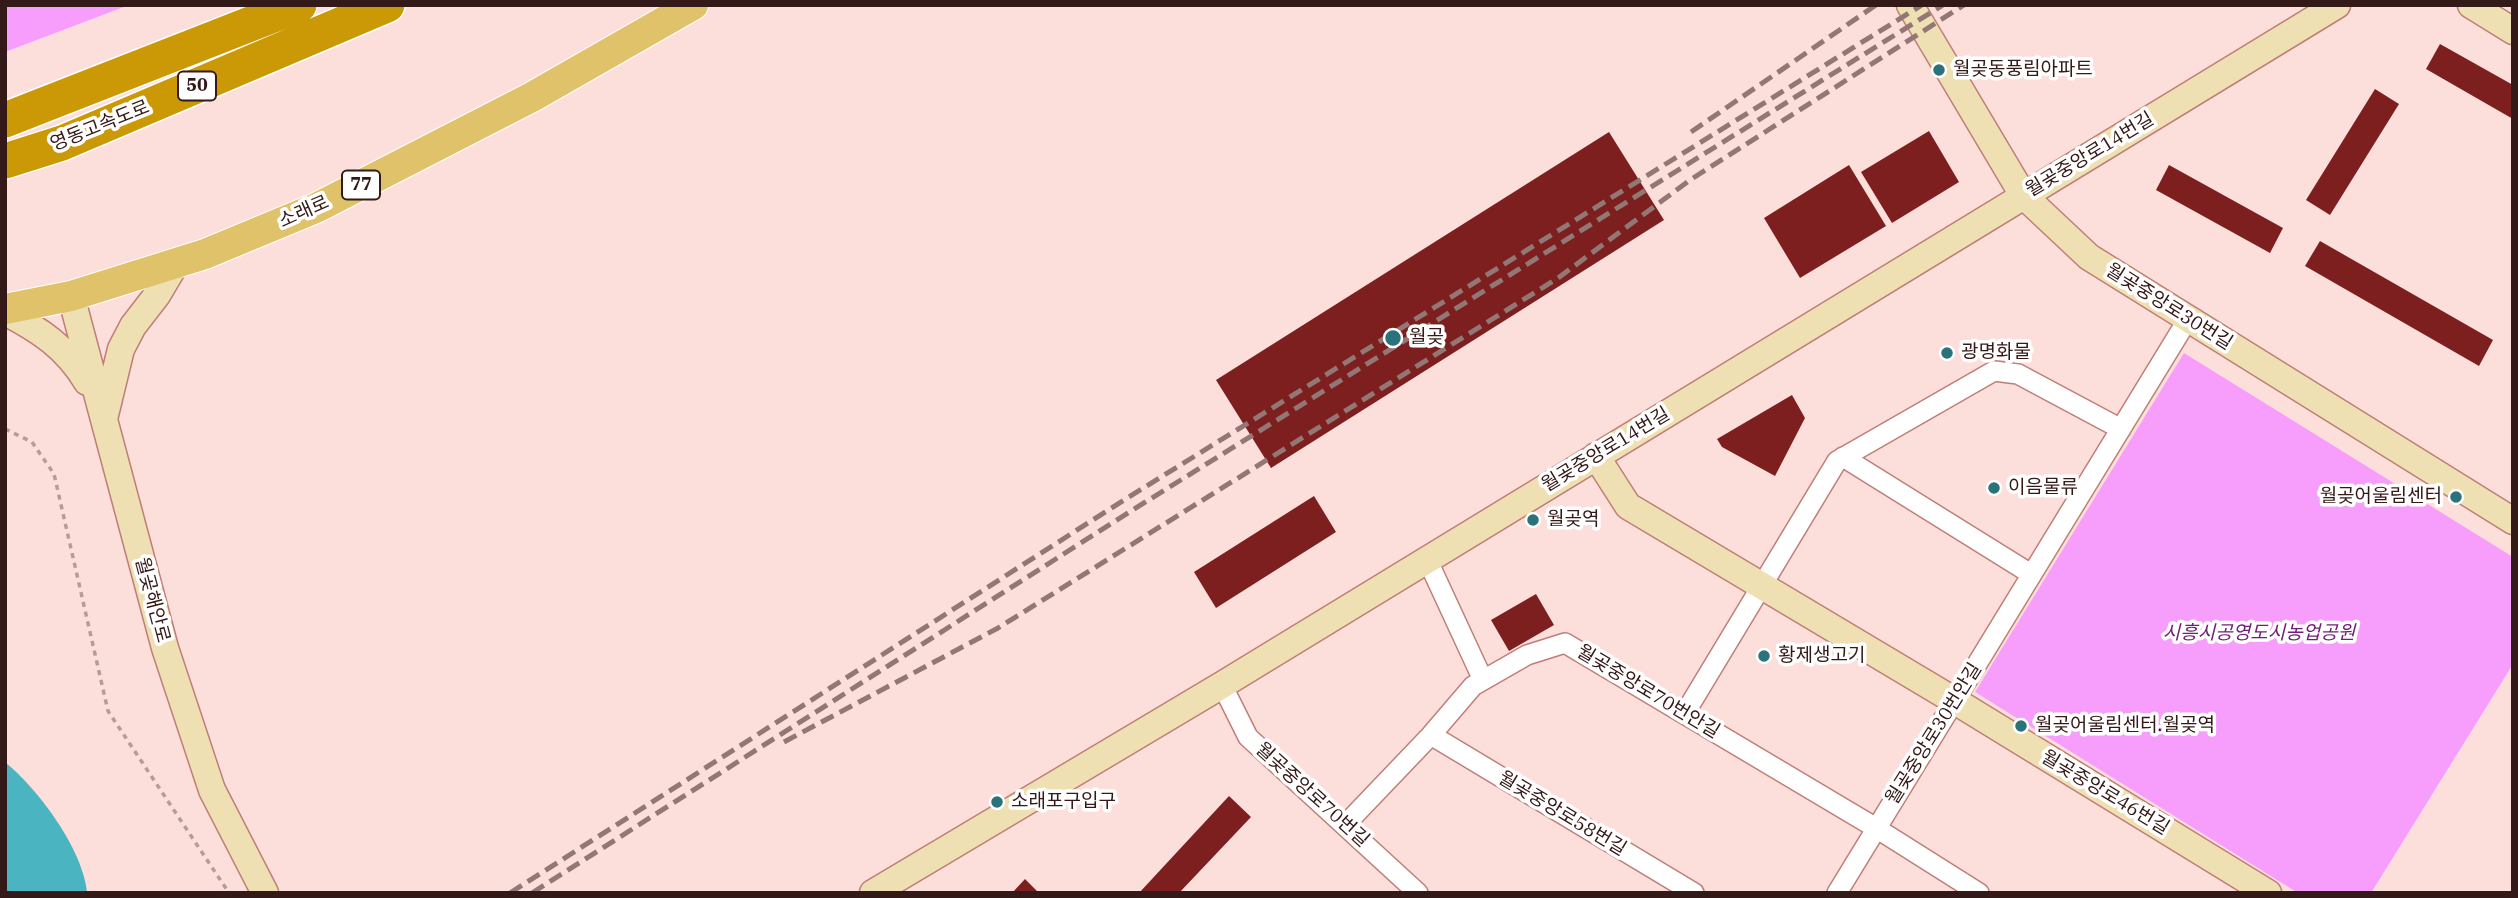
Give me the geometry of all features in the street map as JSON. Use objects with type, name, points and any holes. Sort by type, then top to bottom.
[{"type":"highway","name":"영동고속도로","points":[[5,120],[299,5]]},
{"type":"highway","name":"영동고속도로","points":[[5,161],[62,143],[387,5]]},
{"type":"main road","name":"소래로","points":[[5,311],[71,296],[205,254],[316,208],[532,97],[693,5]]},
{"type":"street","name":"월곶중앙로30번길","points":[[1910,5],[2023,195],[2089,257],[2513,521]]},
{"type":"street","name":"월곶중앙로14번길","points":[[873,893],[1222,685],[2337,5]]},
{"type":"street","points":[[2471,5],[2513,31]]},
{"type":"street","points":[[102,412],[121,349],[133,326],[157,295],[176,263]]},
{"type":"street","name":"월곶해안로","points":[[71,296],[165,648],[212,790],[265,893]]},
{"type":"street","points":[[5,311],[44,334],[68,354],[102,412]]},
{"type":"street","name":"월곶중앙로30번안길","points":[[1836,893],[2188,319]]},
{"type":"street","points":[[1685,713],[1836,461],[1994,371],[2018,374],[2121,429]]},
{"type":"street","name":"월곶중앙로46번길","points":[[1596,456],[1628,506],[1955,701],[2268,893]]},
{"type":"street","points":[[1843,457],[2031,574]]},
{"type":"street","points":[[1427,559],[1483,680]]},
{"type":"street","name":"월곶중앙로70번안길","points":[[1345,825],[1431,735],[1473,686],[1527,655],[1565,642],[1876,828],[1979,893]]},
{"type":"street","name":"월곶중앙로70번길","points":[[1222,685],[1248,737],[1418,893]]},
{"type":"street","name":"월곶중앙로58번길","points":[[1431,735],[1694,893]]},
{"type":"path","points":[[5,429],[32,442],[54,474],[108,711],[229,893]]},
{"type":"green space","points":[[5,5],[129,5],[5,52]]},
{"type":"green space","name":"시흥시공영도시농업공원","points":[[2184,353],[2513,557],[2513,664],[2371,893],[2298,893],[1975,692]]},
{"type":"water","points":[[5,762],[31,788],[57,821],[77,858],[87,893],[5,893]]},
{"type":"building","points":[[2440,44],[2513,85],[2513,119],[2426,69]]},
{"type":"building","points":[[2375,89],[2399,104],[2330,215],[2306,200]]},
{"type":"building","points":[[1929,131],[1959,182],[1892,223],[1861,172]]},
{"type":"building","points":[[1609,132],[1664,220],[1271,468],[1216,380]]},
{"type":"building","points":[[1849,165],[1886,226],[1800,278],[1764,218]]},
{"type":"building","points":[[2169,165],[2283,228],[2270,253],[2156,190]]},
{"type":"building","points":[[2320,241],[2493,340],[2479,366],[2305,266]]},
{"type":"building","points":[[1792,395],[1805,418],[1775,476],[1722,447],[1717,439]]},
{"type":"building","points":[[1314,496],[1336,532],[1216,608],[1194,572]]},
{"type":"building","points":[[1536,594],[1554,625],[1509,651],[1491,620]]},
{"type":"building","points":[[1229,796],[1251,817],[1179,893],[1139,893]]},
{"type":"building","points":[[1025,879],[1039,893],[1012,893]]},
{"type":"railway","points":[[1691,132],[1876,5]]},
{"type":"railway","points":[[510,893],[1124,500],[1922,5]]},
{"type":"railway","points":[[532,893],[1131,511],[1943,5]]},
{"type":"railway","points":[[784,742],[998,628],[1558,278],[1690,180],[1964,5]]},
{"type":"place","name":"월곶동풍림아파트","points":[[1939,70]]},
{"type":"place","name":"월곶","points":[[1393,338]]},
{"type":"place","name":"광명화물","points":[[1947,353]]},
{"type":"place","name":"이음물류","points":[[1994,488]]},
{"type":"place","name":"월곶어울림센터","points":[[2456,497]]},
{"type":"place","name":"월곶역","points":[[1533,520]]},
{"type":"place","name":"황제생고기","points":[[1764,656]]},
{"type":"place","name":"월곶어울림센터.월곶역","points":[[2021,726]]},
{"type":"place","name":"소래포구입구","points":[[997,802]]}]
